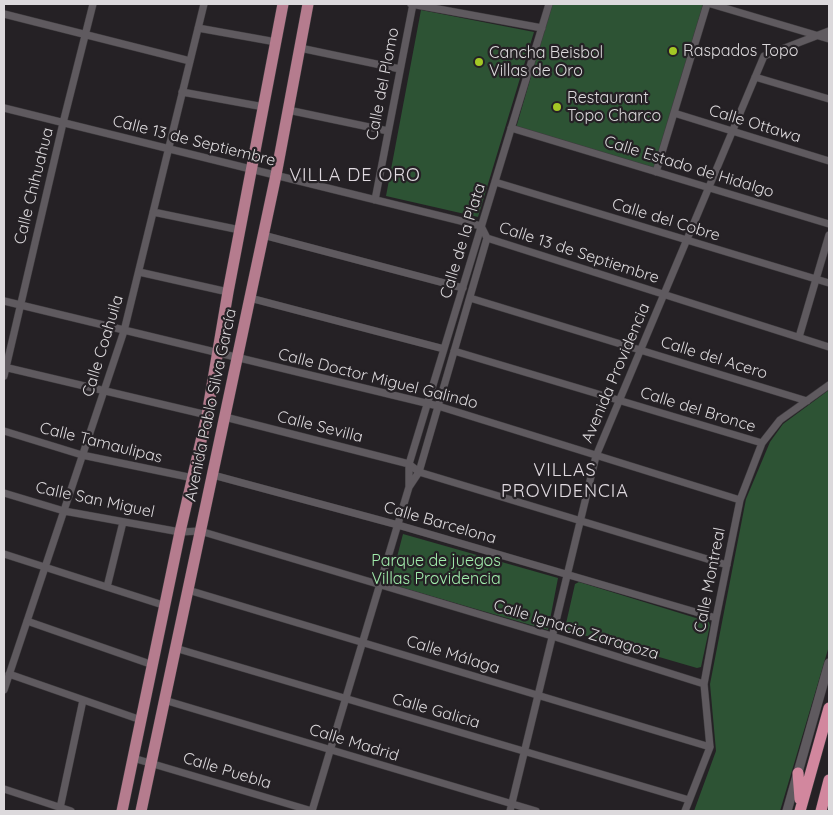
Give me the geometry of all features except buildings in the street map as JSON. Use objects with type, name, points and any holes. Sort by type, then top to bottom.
[{"type":"highway","points":[[801,809],[829,708]]},
{"type":"highway","points":[[798,773],[801,809]]},
{"type":"highway","points":[[821,811],[829,780]]},
{"type":"main road","name":"Avenida Pablo Silva García","points":[[122,811],[180,532],[207,415],[228,292],[283,4]]},
{"type":"main road","name":"Avenida Pablo Silva García","points":[[141,811],[276,175],[308,4]]},
{"type":"street","name":"Calle Chihuahua","points":[[4,376],[93,4]]},
{"type":"street","name":"Calle Coahuila","points":[[4,690],[124,331],[204,4]]},
{"type":"street","points":[[412,4],[542,28]]},
{"type":"street","name":"Calle del Plomo","points":[[375,200],[412,4]]},
{"type":"street","name":"Calle de la Plata","points":[[409,487],[409,464],[549,4]]},
{"type":"street","points":[[656,172],[709,4],[829,39]]},
{"type":"street","points":[[4,14],[190,61]]},
{"type":"street","points":[[198,28],[276,42]]},
{"type":"street","name":"Avenida Providencia","points":[[511,808],[596,456],[764,56],[829,31]]},
{"type":"street","points":[[300,48],[400,69]]},
{"type":"street","points":[[755,78],[829,99]]},
{"type":"street","points":[[182,92],[264,107]]},
{"type":"street","name":"Calle 13 de Septiembre","points":[[4,108],[481,226],[487,238],[829,347]]},
{"type":"street","points":[[288,110],[388,131]]},
{"type":"street","name":"Calle Ottawa","points":[[674,113],[829,161]]},
{"type":"street","name":"Calle Estado de Hidalgo","points":[[511,128],[829,224]]},
{"type":"street","name":"Calle del Cobre","points":[[495,182],[829,283]]},
{"type":"street","points":[[153,212],[240,230]]},
{"type":"street","points":[[263,235],[463,288]]},
{"type":"street","points":[[799,337],[829,235]]},
{"type":"street","name":"Calle de la Plata","points":[[312,811],[409,487],[418,472],[487,238]]},
{"type":"street","points":[[138,272],[228,292]]},
{"type":"street","points":[[250,298],[444,349]]},
{"type":"street","name":"Calle del Acero","points":[[470,298],[807,401]]},
{"type":"street","name":"Calle Doctor Miguel Galindo","points":[[4,301],[438,406],[740,500]]},
{"type":"street","name":"Calle del Bronce","points":[[454,351],[762,443]]},
{"type":"street","points":[[5,367],[207,415]]},
{"type":"street","name":"Calle Montreal","points":[[684,811],[710,747],[704,684],[740,500],[762,443],[780,420],[829,385]]},
{"type":"street","name":"Calle Sevilla","points":[[225,417],[409,464]]},
{"type":"street","name":"Calle Tamaulipas","points":[[4,431],[82,455],[193,478]]},
{"type":"street","points":[[409,464],[418,472],[727,565]]},
{"type":"street","name":"Calle Barcelona","points":[[213,475],[398,525],[716,618]]},
{"type":"street","name":"Calle San Miguel","points":[[4,493],[64,511],[180,532]]},
{"type":"street","points":[[107,587],[123,522]]},
{"type":"street","name":"Calle Ignacio Zaragoza","points":[[180,532],[200,531],[552,636],[704,684]]},
{"type":"street","points":[[4,554],[166,606]]},
{"type":"street","name":"Calle Málaga","points":[[188,590],[710,747]]},
{"type":"street","points":[[27,621],[153,664]]},
{"type":"street","name":"Calle Galicia","points":[[175,648],[689,800]]},
{"type":"street","points":[[787,811],[829,663]]},
{"type":"street","points":[[9,674],[141,720]]},
{"type":"street","points":[[60,808],[83,700]]},
{"type":"street","name":"Calle Madrid","points":[[164,700],[330,750],[511,808],[536,811]]},
{"type":"street","name":"Calle Puebla","points":[[133,758],[312,811]]},
{"type":"street","points":[[4,790],[71,811]]},
{"type":"green space","points":[[552,4],[703,5],[654,169],[516,128]]},
{"type":"green space","points":[[421,10],[534,32],[478,217],[386,196]]},
{"type":"green space","points":[[829,390],[829,646],[780,811],[694,811],[716,751],[710,684],[746,499],[770,442],[783,424]]},
{"type":"green space","name":"Parque de juegos Villas Providencia","points":[[403,534],[558,578],[548,630],[390,584]]},
{"type":"green space","points":[[579,582],[709,622],[710,625],[701,667],[697,668],[566,630],[575,584]]},
{"type":"place","name":"Raspados Topo","points":[[673,51]]},
{"type":"place","name":"Cancha Beisbol Villas de Oro","points":[[479,62]]},
{"type":"place","name":"Restaurant Topo Charco","points":[[557,107]]},
{"type":"district","name":"VILLA DE ORO","points":[[355,176]]},
{"type":"district","name":"VILLAS PROVIDENCIA","points":[[565,481]]}]
